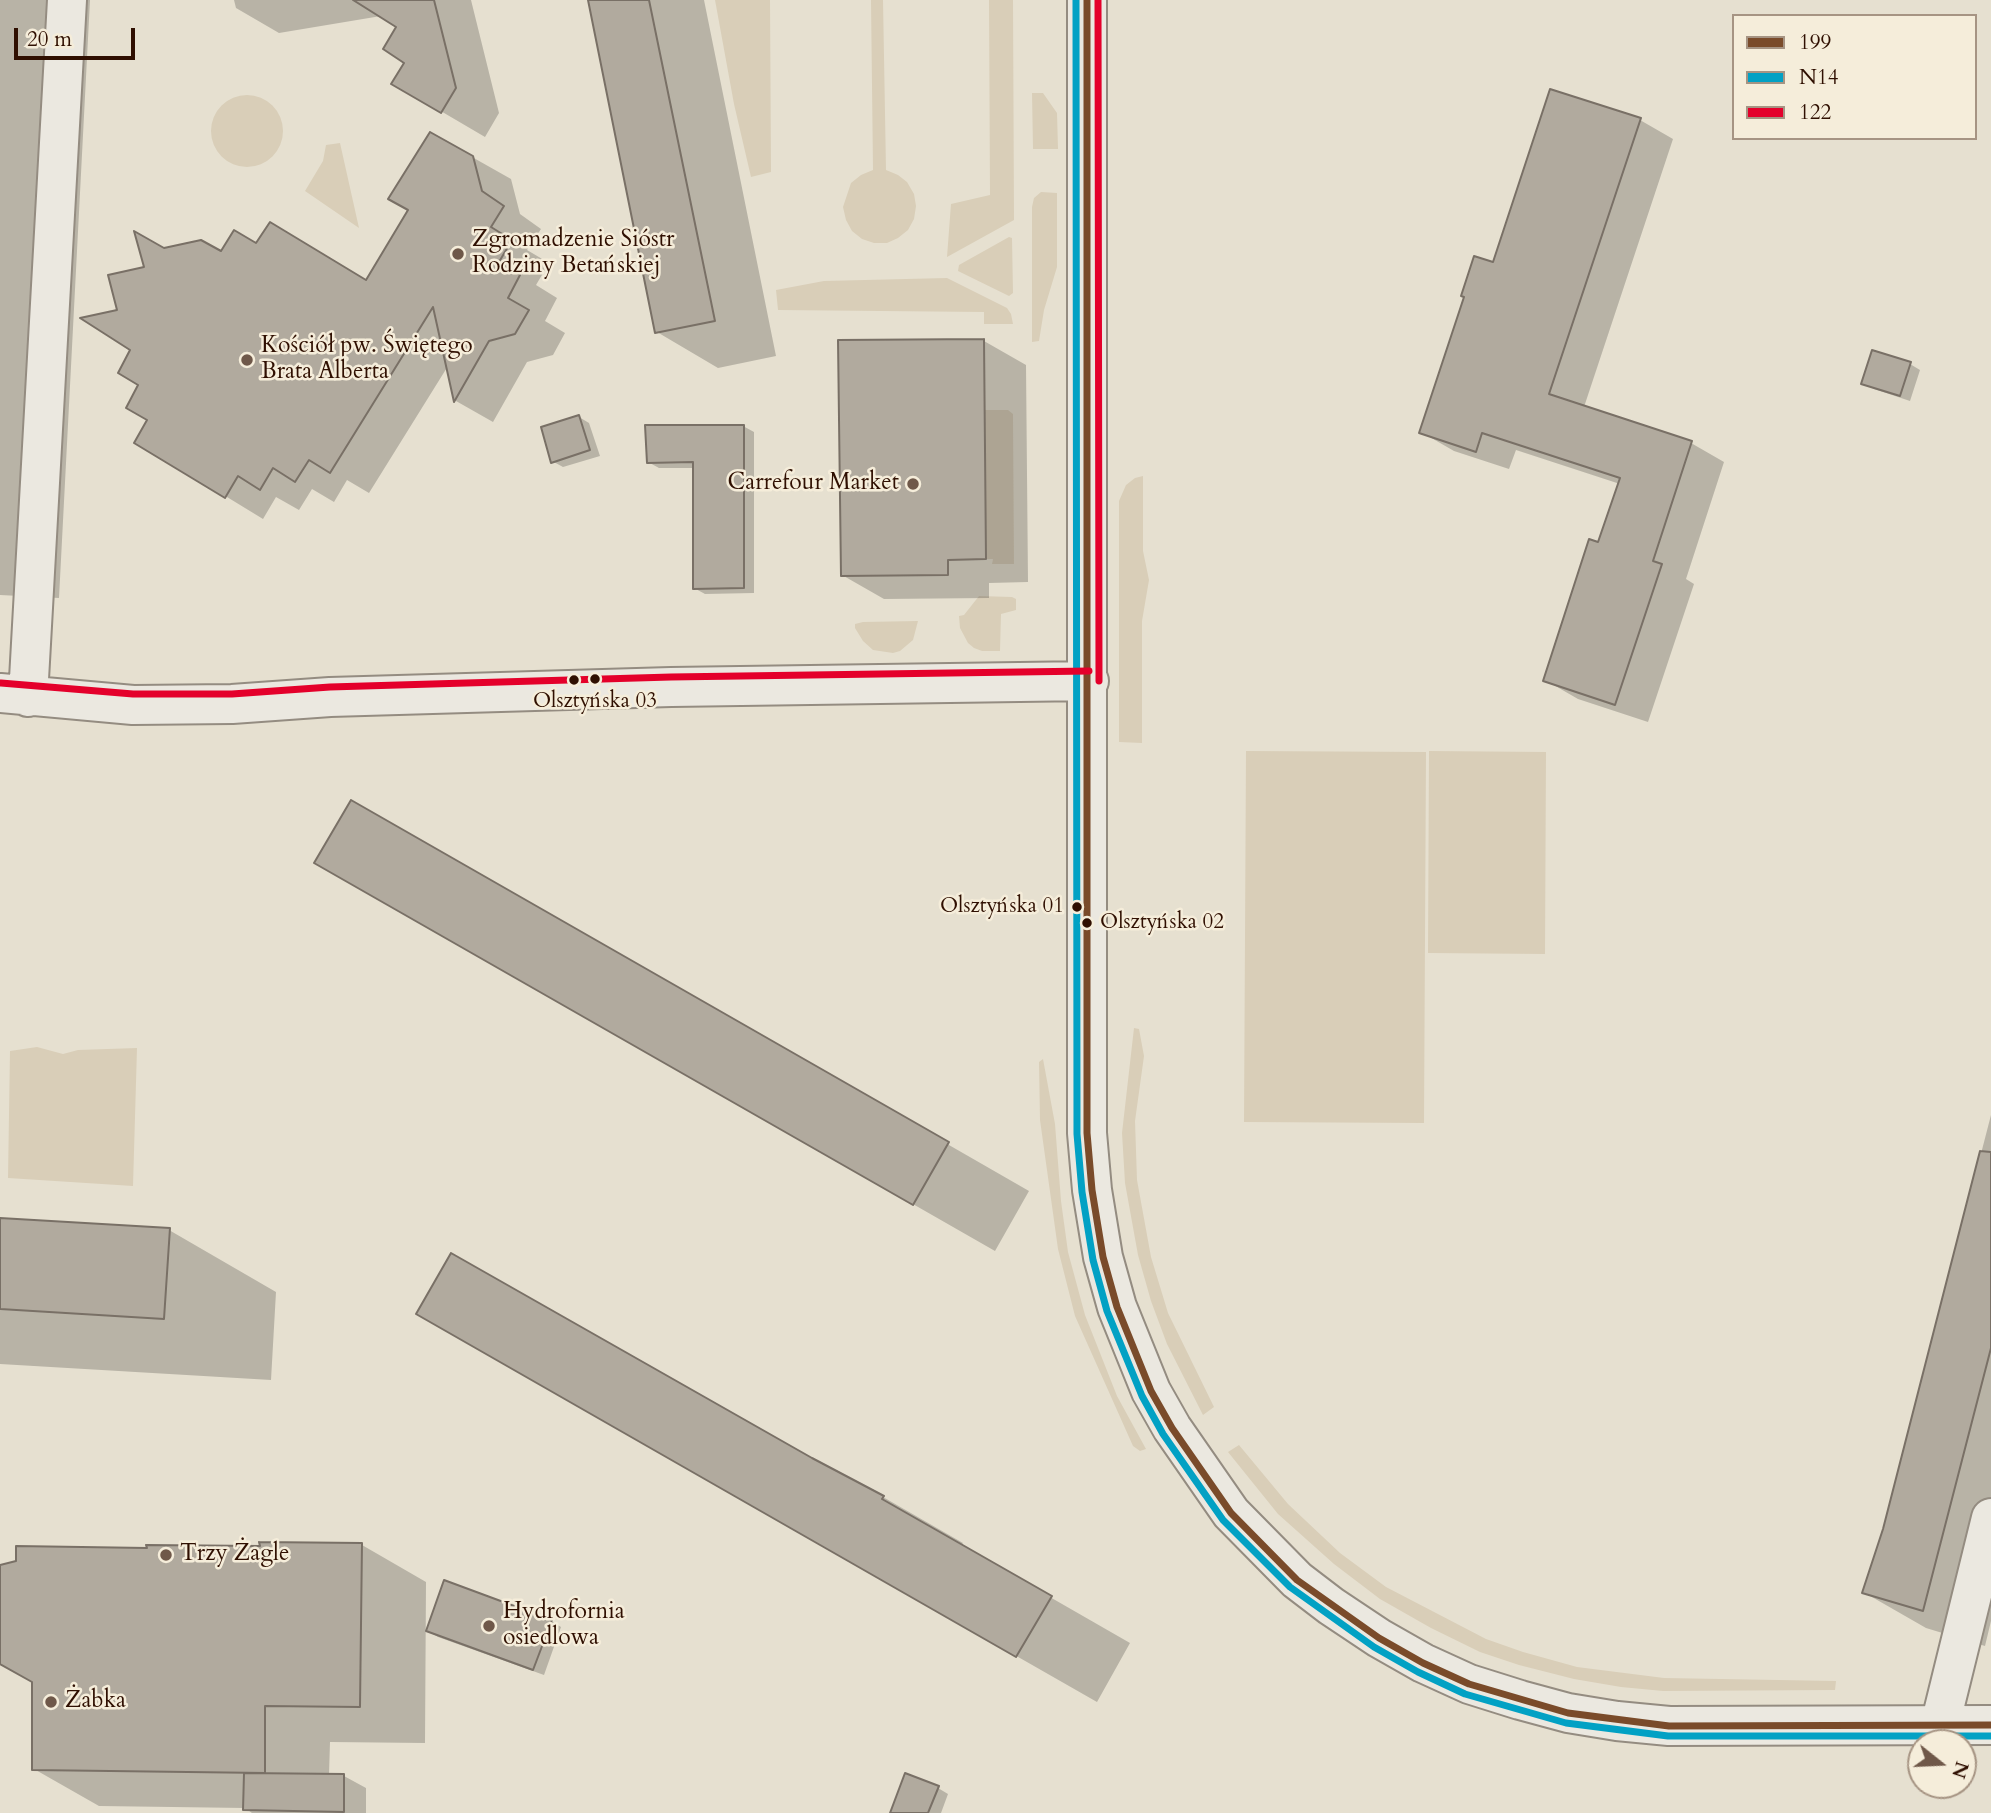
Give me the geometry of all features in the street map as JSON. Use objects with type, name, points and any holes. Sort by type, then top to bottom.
[{"type":"street","points":[[67,0],[14,695],[133,705],[232,704],[330,697],[671,687],[1088,681]]},
{"type":"street","points":[[1087,0],[1087,1133],[1092,1190],[1103,1257],[1116,1307],[1151,1391],[1171,1428],[1231,1513],[1297,1580],[1369,1632],[1423,1663],[1469,1684],[1568,1713],[1669,1726],[1991,1725]]},
{"type":"street","points":[[1940,1725],[1991,1518]]},
{"type":"shaded area","points":[[715,0],[770,0],[771,172],[751,177],[734,104]]},
{"type":"shaded area","points":[[871,0],[883,0],[886,170],[907,182],[914,194],[916,206],[914,219],[908,230],[887,243],[862,239],[852,231],[843,207],[851,183],[873,170]]},
{"type":"shaded area","points":[[989,0],[1013,0],[1014,220],[947,257],[951,204],[990,195]]},
{"type":"shaded area","points":[[1032,93],[1043,93],[1057,113],[1058,149],[1033,149]]},
{"type":"shaded area","points":[[247,95],[267,101],[277,111],[283,131],[277,151],[267,161],[247,167],[227,161],[217,151],[211,131],[217,111],[227,101]]},
{"type":"shaded area","points":[[340,143],[359,228],[305,191],[323,161],[326,145]]},
{"type":"shaded area","points":[[1041,192],[1057,193],[1057,267],[1044,310],[1039,341],[1032,342],[1032,207],[1034,198]]},
{"type":"shaded area","points":[[1009,237],[1012,238],[1013,293],[1009,296],[958,271],[959,265]]},
{"type":"shaded area","points":[[947,278],[1007,308],[1013,324],[984,324],[984,312],[778,310],[776,290],[824,281]]},
{"type":"shaded area","points":[[985,410],[1008,410],[1013,414],[1014,564],[992,564],[993,559],[986,559]]},
{"type":"shaded area","points":[[1143,476],[1143,551],[1149,580],[1142,621],[1142,743],[1119,742],[1119,501],[1126,485]]},
{"type":"shaded area","points":[[979,596],[1016,599],[1016,610],[1001,614],[1000,651],[974,648],[960,628],[959,616],[964,615]]},
{"type":"shaded area","points":[[918,621],[913,640],[900,651],[893,653],[873,650],[855,628],[855,624],[863,622]]},
{"type":"shaded area","points":[[1246,751],[1426,752],[1424,1123],[1244,1122]]},
{"type":"shaded area","points":[[1429,751],[1546,752],[1545,954],[1428,953]]},
{"type":"shaded area","points":[[1134,1028],[1139,1029],[1144,1056],[1135,1121],[1137,1180],[1151,1257],[1168,1313],[1214,1407],[1203,1415],[1167,1344],[1151,1301],[1138,1255],[1125,1183],[1122,1133]]},
{"type":"shaded area","points":[[37,1047],[63,1054],[78,1050],[137,1048],[133,1186],[8,1178],[10,1051]]},
{"type":"shaded area","points":[[1043,1059],[1055,1124],[1068,1252],[1085,1315],[1117,1396],[1146,1449],[1140,1451],[1133,1446],[1075,1316],[1058,1249],[1040,1120],[1039,1062]]},
{"type":"shaded area","points":[[1239,1445],[1288,1504],[1340,1553],[1386,1587],[1486,1639],[1577,1667],[1664,1678],[1836,1681],[1835,1690],[1663,1691],[1621,1687],[1574,1679],[1480,1652],[1380,1599],[1334,1564],[1278,1514],[1228,1452]]},
{"type":"building","points":[[353,0],[434,0],[456,88],[441,113],[391,84],[404,63],[383,49],[396,27]]},
{"type":"building","points":[[588,0],[649,0],[715,321],[655,333]]},
{"type":"building","points":[[1550,89],[1641,118],[1549,394],[1692,441],[1653,561],[1662,564],[1615,705],[1543,681],[1589,539],[1598,542],[1620,478],[1482,433],[1476,452],[1419,433],[1464,297],[1461,296],[1474,256],[1493,262]]},
{"type":"building","name":"Kościół pw. Świętego Brata Alberta","points":[[430,132],[473,156],[482,191],[504,206],[491,227],[512,240],[499,262],[520,275],[508,298],[529,310],[515,334],[489,341],[454,402],[433,307],[330,473],[309,460],[295,482],[273,468],[260,490],[238,476],[225,498],[134,443],[147,420],[126,408],[138,385],[118,373],[130,350],[80,318],[117,310],[108,275],[144,267],[134,231],[164,248],[201,240],[221,251],[234,230],[256,243],[270,222],[366,280],[408,210],[388,199]]},
{"type":"building","name":"Carrefour Market","points":[[984,339],[986,559],[948,560],[948,575],[841,576],[838,340]]},
{"type":"building","points":[[1872,350],[1911,362],[1900,396],[1861,384]]},
{"type":"building","points":[[579,415],[590,450],[551,463],[541,427]]},
{"type":"building","points":[[645,425],[744,425],[744,588],[693,589],[693,462],[647,463]]},
{"type":"building","points":[[351,800],[949,1142],[913,1205],[314,863]]},
{"type":"building","points":[[1980,1151],[1991,1152],[1991,1348],[1923,1611],[1862,1593],[1883,1529]]},
{"type":"building","points":[[0,1218],[170,1228],[164,1319],[0,1309]]},
{"type":"building","points":[[451,1253],[884,1496],[882,1499],[1052,1596],[1016,1657],[416,1314]]},
{"type":"building","points":[[259,1542],[362,1543],[360,1707],[265,1706],[265,1773],[32,1770],[32,1682],[0,1664],[0,1565],[16,1561],[16,1546],[147,1548],[146,1545],[260,1546]]},
{"type":"building","name":"Hydrofornia osiedlowa","points":[[444,1580],[552,1620],[533,1670],[426,1631]]},
{"type":"building","points":[[244,1773],[344,1774],[344,1812],[243,1810]]},
{"type":"building","points":[[905,1773],[939,1786],[928,1813],[890,1813]]},
{"type":"transit line","name":"N14","points":[[1076,0],[1077,1134],[1082,1192],[1093,1260],[1107,1311],[1142,1396],[1163,1434],[1223,1520],[1290,1587],[1374,1647],[1465,1694],[1566,1723],[1668,1736],[1991,1736]]},
{"type":"transit line","name":"199","points":[[1087,0],[1087,1133],[1092,1190],[1103,1257],[1117,1307],[1151,1391],[1172,1428],[1231,1513],[1297,1580],[1379,1638],[1423,1663],[1469,1684],[1568,1713],[1669,1726],[1991,1725]]},
{"type":"transit line","name":"122","points":[[1098,0],[1099,681]]},
{"type":"transit line","name":"122","points":[[1,683],[133,694],[232,694],[330,687],[671,677],[1089,671]]},
{"type":"place","name":"Zgromadzenie Sióstr Rodziny Betańskiej","points":[[458,254]]},
{"type":"place","name":"Kościół pw. Świętego Brata Alberta","points":[[247,360]]},
{"type":"place","name":"Carrefour Market","points":[[913,484]]},
{"type":"place","name":"Olsztyńska 03","points":[[595,679]]},
{"type":"place","name":"Olsztyńska 01","points":[[1077,907]]},
{"type":"place","name":"Olsztyńska 02","points":[[1087,923]]},
{"type":"place","name":"Trzy Żagle","points":[[166,1555]]},
{"type":"place","name":"Hydrofornia osiedlowa","points":[[489,1626]]},
{"type":"place","name":"Żabka","points":[[51,1702]]}]
